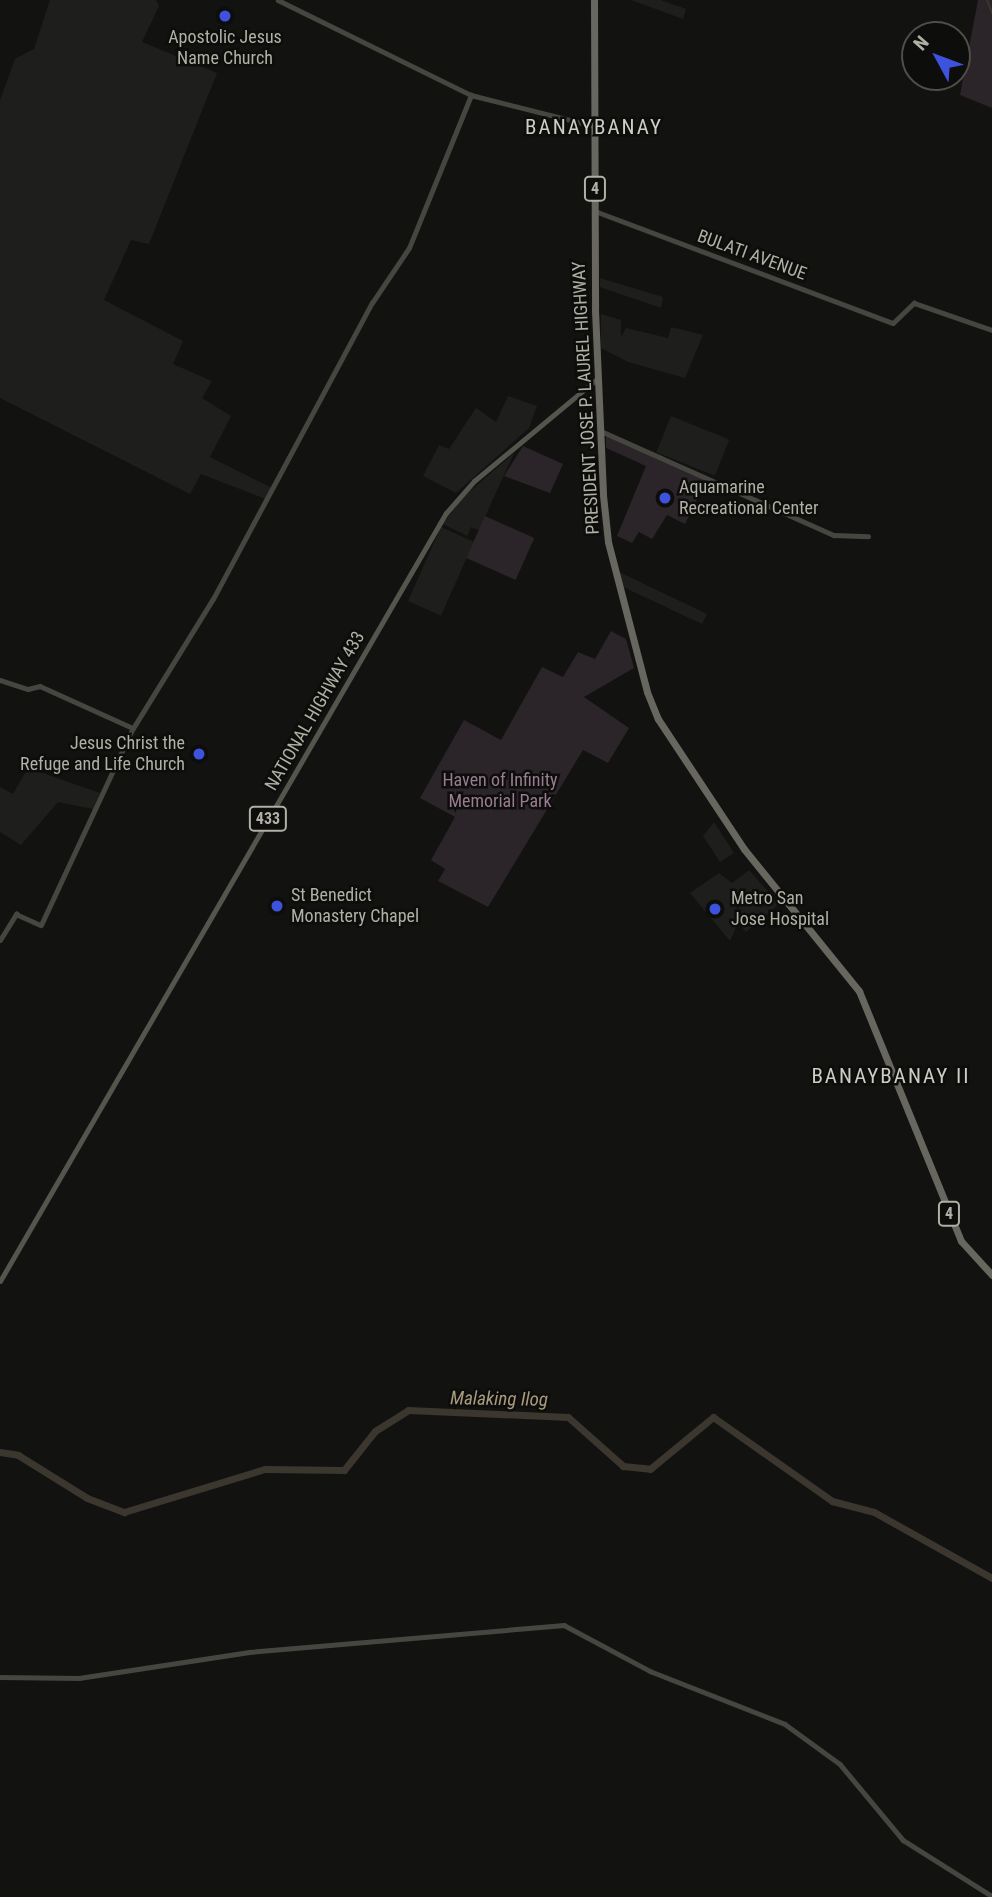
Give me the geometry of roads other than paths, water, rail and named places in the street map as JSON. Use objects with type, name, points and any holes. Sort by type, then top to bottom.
[{"type":"highway","name":"PRESIDENT JOSE P. LAUREL HIGHWAY","points":[[594,0],[598,378],[608,542],[653,710],[757,867],[859,991],[961,1241],[992,1275]]},
{"type":"main road","name":"NATIONAL HIGHWAY 433","points":[[0,1281],[446,513],[474,481],[598,378]]},
{"type":"street","points":[[278,0],[471,94],[594,126]]},
{"type":"street","points":[[0,940],[16,914],[41,925],[133,728],[213,599],[372,303],[409,248],[471,94]]},
{"type":"street","name":"BULATI AVENUE","points":[[595,211],[893,323],[900,321],[903,309],[914,303],[992,330]]},
{"type":"street","points":[[601,432],[834,535],[868,536]]},
{"type":"street","points":[[0,680],[28,689],[40,686],[133,728]]},
{"type":"street","points":[[0,1677],[82,1678],[249,1652],[564,1625],[650,1671],[785,1724],[841,1763],[904,1840],[992,1896]]},
{"type":"waterway","points":[[987,0],[992,13]]},
{"type":"waterway","name":"Malaking Ilog","points":[[0,1452],[18,1455],[87,1498],[124,1512],[265,1469],[344,1470],[375,1431],[408,1410],[568,1417],[623,1466],[650,1469],[713,1417],[832,1501],[874,1512],[992,1578]]},
{"type":"place","name":"Apostolic Jesus Name Church","points":[[225,16]]},
{"type":"place","name":"Aquamarine Recreational Center","points":[[665,498]]},
{"type":"place","name":"Jesus Christ the Refuge and Life Church","points":[[199,754]]},
{"type":"place","name":"St Benedict Monastery Chapel","points":[[277,906]]},
{"type":"place","name":"Metro San Jose Hospital","points":[[715,909]]},
{"type":"district","name":"BANAYBANAY","points":[[594,127]]},
{"type":"district","name":"BANAYBANAY II","points":[[891,1076]]},
{"type":"park label","name":"Haven of Infinity Memorial Park","points":[[500,791]]}]
